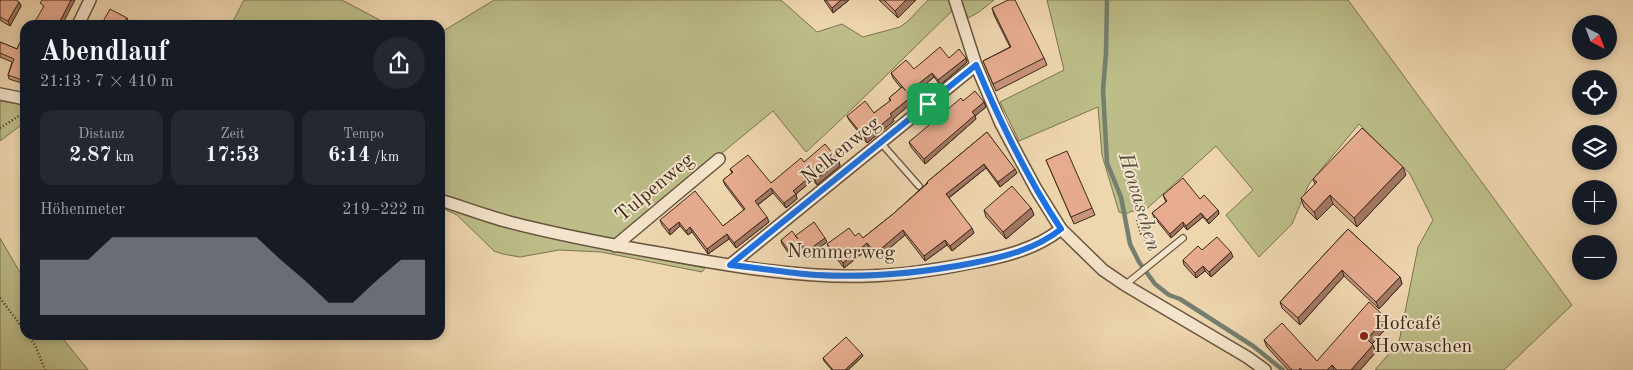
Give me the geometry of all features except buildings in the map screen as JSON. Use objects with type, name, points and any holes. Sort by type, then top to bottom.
[{"type":"street","points":[[80,20],[90,0]]},
{"type":"street","points":[[955,0],[976,65],[1001,124],[1036,189],[1061,229],[1103,270],[1247,357],[1265,370]]},
{"type":"street","name":"Nelkenweg","points":[[730,265],[976,65]]},
{"type":"street","points":[[0,94],[20,98]]},
{"type":"street","name":"Tulpenweg","points":[[615,246],[719,159]]},
{"type":"street","name":"Nemmerweg","points":[[445,202],[507,221],[615,246],[730,265],[816,275],[867,276],[901,274],[944,268],[986,260],[1028,248],[1042,242],[1061,229]]},
{"type":"lane","points":[[881,143],[919,186]]},
{"type":"lane","points":[[1125,285],[1183,238]]},
{"type":"path","points":[[0,128],[20,115]]},
{"type":"path","points":[[1137,220],[1141,234],[1158,258]]},
{"type":"path","points":[[0,298],[20,324]]},
{"type":"path","points":[[32,340],[45,370]]},
{"type":"green space","points":[[244,0],[342,0],[380,20],[234,20]]},
{"type":"green space","points":[[494,0],[781,0],[817,32],[842,24],[863,37],[900,27],[928,0],[950,0],[953,10],[806,152],[773,111],[615,241],[540,225],[445,196],[445,30]]},
{"type":"green space","points":[[961,0],[994,0],[968,18]]},
{"type":"green space","points":[[1047,0],[1348,0],[1572,305],[1504,370],[1375,370],[1399,342],[1418,247],[1433,220],[1410,174],[1359,124],[1309,184],[1292,224],[1259,257],[1226,215],[1253,190],[1216,146],[1142,213],[1132,211],[1126,214],[1119,212],[1102,155],[1098,107],[1019,141],[1000,102],[1064,70]]},
{"type":"green space","points":[[0,100],[20,104],[20,126],[0,141]]},
{"type":"green space","points":[[445,207],[525,232],[705,268],[702,272],[601,252],[559,250],[520,257],[503,254],[494,251],[457,215],[445,209]]},
{"type":"green space","points":[[0,238],[20,272],[20,340],[64,340],[88,370],[0,370]]},
{"type":"waterway","name":"Howaschen","points":[[1107,0],[1103,90],[1107,163],[1121,197],[1130,244],[1139,262],[1155,284],[1169,295],[1180,299],[1253,346],[1283,370]]},
{"type":"place","name":"Hofcafé Howaschen","points":[[1364,336]]},
{"type":"route","points":[[976,65],[1001,124],[1036,189],[1061,229],[1053,236],[1028,248],[986,260],[901,274],[867,276],[816,275],[730,265],[881,143],[928,104],[976,65]]}]
